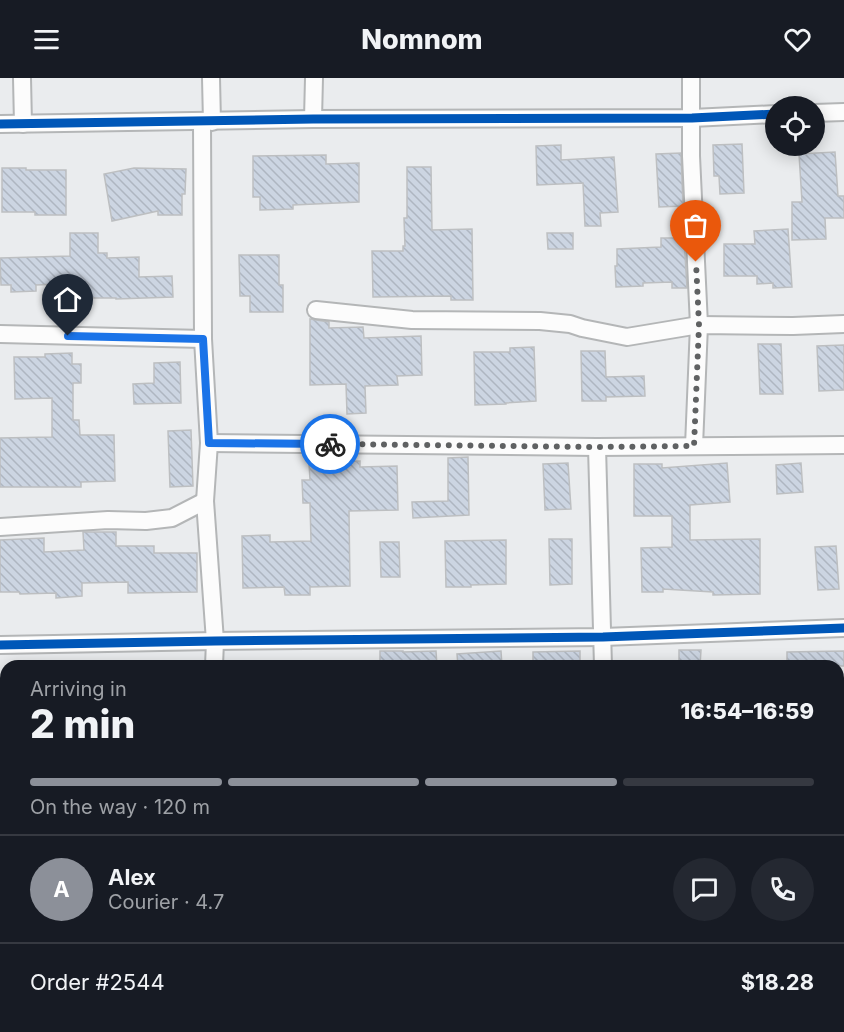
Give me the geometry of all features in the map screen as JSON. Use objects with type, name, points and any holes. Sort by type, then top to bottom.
[{"type":"street","points":[[22,78],[23,124]]},
{"type":"street","points":[[211,78],[207,122],[203,339],[209,443],[205,501],[215,641],[214,660]]},
{"type":"street","points":[[313,119],[314,78]]},
{"type":"street","points":[[691,78],[691,156],[699,325],[694,446]]},
{"type":"street","points":[[825,113],[844,112]]},
{"type":"street","points":[[0,124],[313,119],[692,118],[765,115]]},
{"type":"street","points":[[316,310],[412,320],[540,321],[570,324],[627,337],[699,325],[844,324]]},
{"type":"street","points":[[0,334],[203,339]]},
{"type":"street","points":[[209,443],[597,447],[844,445]]},
{"type":"street","points":[[597,447],[603,660]]},
{"type":"street","points":[[0,527],[172,518],[205,501]]},
{"type":"street","points":[[0,645],[603,637],[844,628]]},
{"type":"building","points":[[742,144],[744,193],[720,194],[719,176],[714,176],[713,145]]},
{"type":"building","points":[[561,145],[561,160],[614,157],[618,212],[600,213],[601,226],[585,226],[583,183],[537,185],[536,146]]},
{"type":"building","points":[[835,152],[838,196],[844,196],[844,218],[825,218],[826,239],[792,240],[792,202],[802,202],[799,156],[825,156],[825,153]]},
{"type":"building","points":[[681,153],[683,206],[659,207],[656,154]]},
{"type":"building","points":[[326,155],[326,164],[359,163],[359,202],[293,205],[293,209],[260,210],[260,197],[253,197],[253,156]]},
{"type":"building","points":[[407,167],[431,167],[432,230],[472,229],[473,300],[451,300],[451,296],[373,297],[372,251],[403,251],[403,246],[405,246]]},
{"type":"building","points":[[2,168],[66,170],[66,215],[2,212]]},
{"type":"building","points":[[134,168],[186,169],[185,194],[182,194],[182,215],[158,215],[158,211],[112,221],[104,174]]},
{"type":"building","points":[[788,229],[792,287],[773,288],[773,283],[757,284],[757,276],[724,276],[724,244],[755,244],[754,231]]},
{"type":"building","points":[[70,233],[98,233],[98,253],[107,253],[107,258],[139,257],[139,277],[172,276],[173,297],[81,298],[81,283],[36,285],[36,291],[11,292],[11,285],[1,285],[0,258],[70,256]]},
{"type":"building","points":[[547,233],[573,233],[573,249],[548,249]]},
{"type":"building","points":[[661,238],[684,238],[687,288],[672,288],[672,282],[616,287],[617,249],[661,247]]},
{"type":"building","points":[[239,255],[279,255],[279,285],[283,285],[283,312],[250,312],[250,296],[240,296]]},
{"type":"building","points":[[310,319],[329,322],[329,328],[363,327],[364,338],[421,336],[422,375],[397,376],[398,385],[365,386],[366,413],[347,414],[346,384],[310,385]]},
{"type":"building","points":[[758,344],[781,344],[783,394],[760,394]]},
{"type":"building","points":[[844,345],[844,390],[819,391],[817,346]]},
{"type":"building","points":[[534,347],[536,401],[475,405],[474,352],[510,352],[510,348]]},
{"type":"building","points":[[581,351],[605,351],[606,377],[644,376],[645,396],[606,397],[606,401],[582,401]]},
{"type":"building","points":[[72,353],[72,364],[81,364],[81,383],[73,383],[73,420],[79,420],[80,435],[114,435],[115,481],[81,482],[81,487],[0,487],[0,438],[52,437],[52,398],[15,399],[14,357],[45,357],[45,354]]},
{"type":"building","points":[[180,362],[181,403],[134,404],[133,384],[154,383],[154,363]]},
{"type":"building","points":[[191,430],[193,486],[170,487],[168,431]]},
{"type":"building","points":[[468,457],[469,515],[413,518],[412,502],[448,501],[448,458]]},
{"type":"building","points":[[360,461],[360,467],[397,466],[398,510],[349,511],[350,586],[310,587],[310,595],[285,595],[284,587],[243,588],[242,536],[270,535],[270,542],[311,541],[310,503],[303,503],[302,480],[310,480],[309,463]]},
{"type":"building","points":[[568,463],[571,509],[545,510],[543,464]]},
{"type":"building","points":[[727,463],[730,502],[690,505],[690,540],[760,539],[760,594],[713,595],[713,592],[663,589],[663,592],[642,592],[641,548],[672,547],[672,516],[634,516],[634,464],[662,464],[662,468]]},
{"type":"building","points":[[801,463],[803,492],[777,494],[776,465]]},
{"type":"building","points":[[83,532],[116,532],[116,546],[154,546],[154,553],[197,553],[197,592],[128,593],[128,582],[82,583],[82,596],[56,598],[56,593],[0,592],[0,540],[44,538],[44,552],[84,550]]},
{"type":"building","points":[[549,539],[572,539],[572,584],[550,585]]},
{"type":"building","points":[[506,540],[506,584],[446,587],[445,541]]},
{"type":"building","points":[[380,542],[399,542],[400,577],[381,577]]},
{"type":"building","points":[[836,546],[839,589],[818,590],[815,547]]},
{"type":"building","points":[[679,650],[701,650],[700,660],[679,660]]},
{"type":"building","points":[[380,651],[436,651],[437,660],[380,660]]},
{"type":"building","points":[[501,651],[502,660],[458,660],[457,654]]},
{"type":"building","points":[[580,651],[580,660],[533,660],[533,652]]},
{"type":"building","points":[[844,651],[844,660],[787,660],[787,652]]},
{"type":"cycle path","points":[[0,124],[313,119],[692,118],[765,115]]},
{"type":"cycle path","points":[[0,645],[603,637],[844,628]]},
{"type":"way so far","points":[[330,444],[694,446],[699,325],[696,262]]},
{"type":"route","points":[[68,336],[203,339],[209,443],[330,444]]}]
